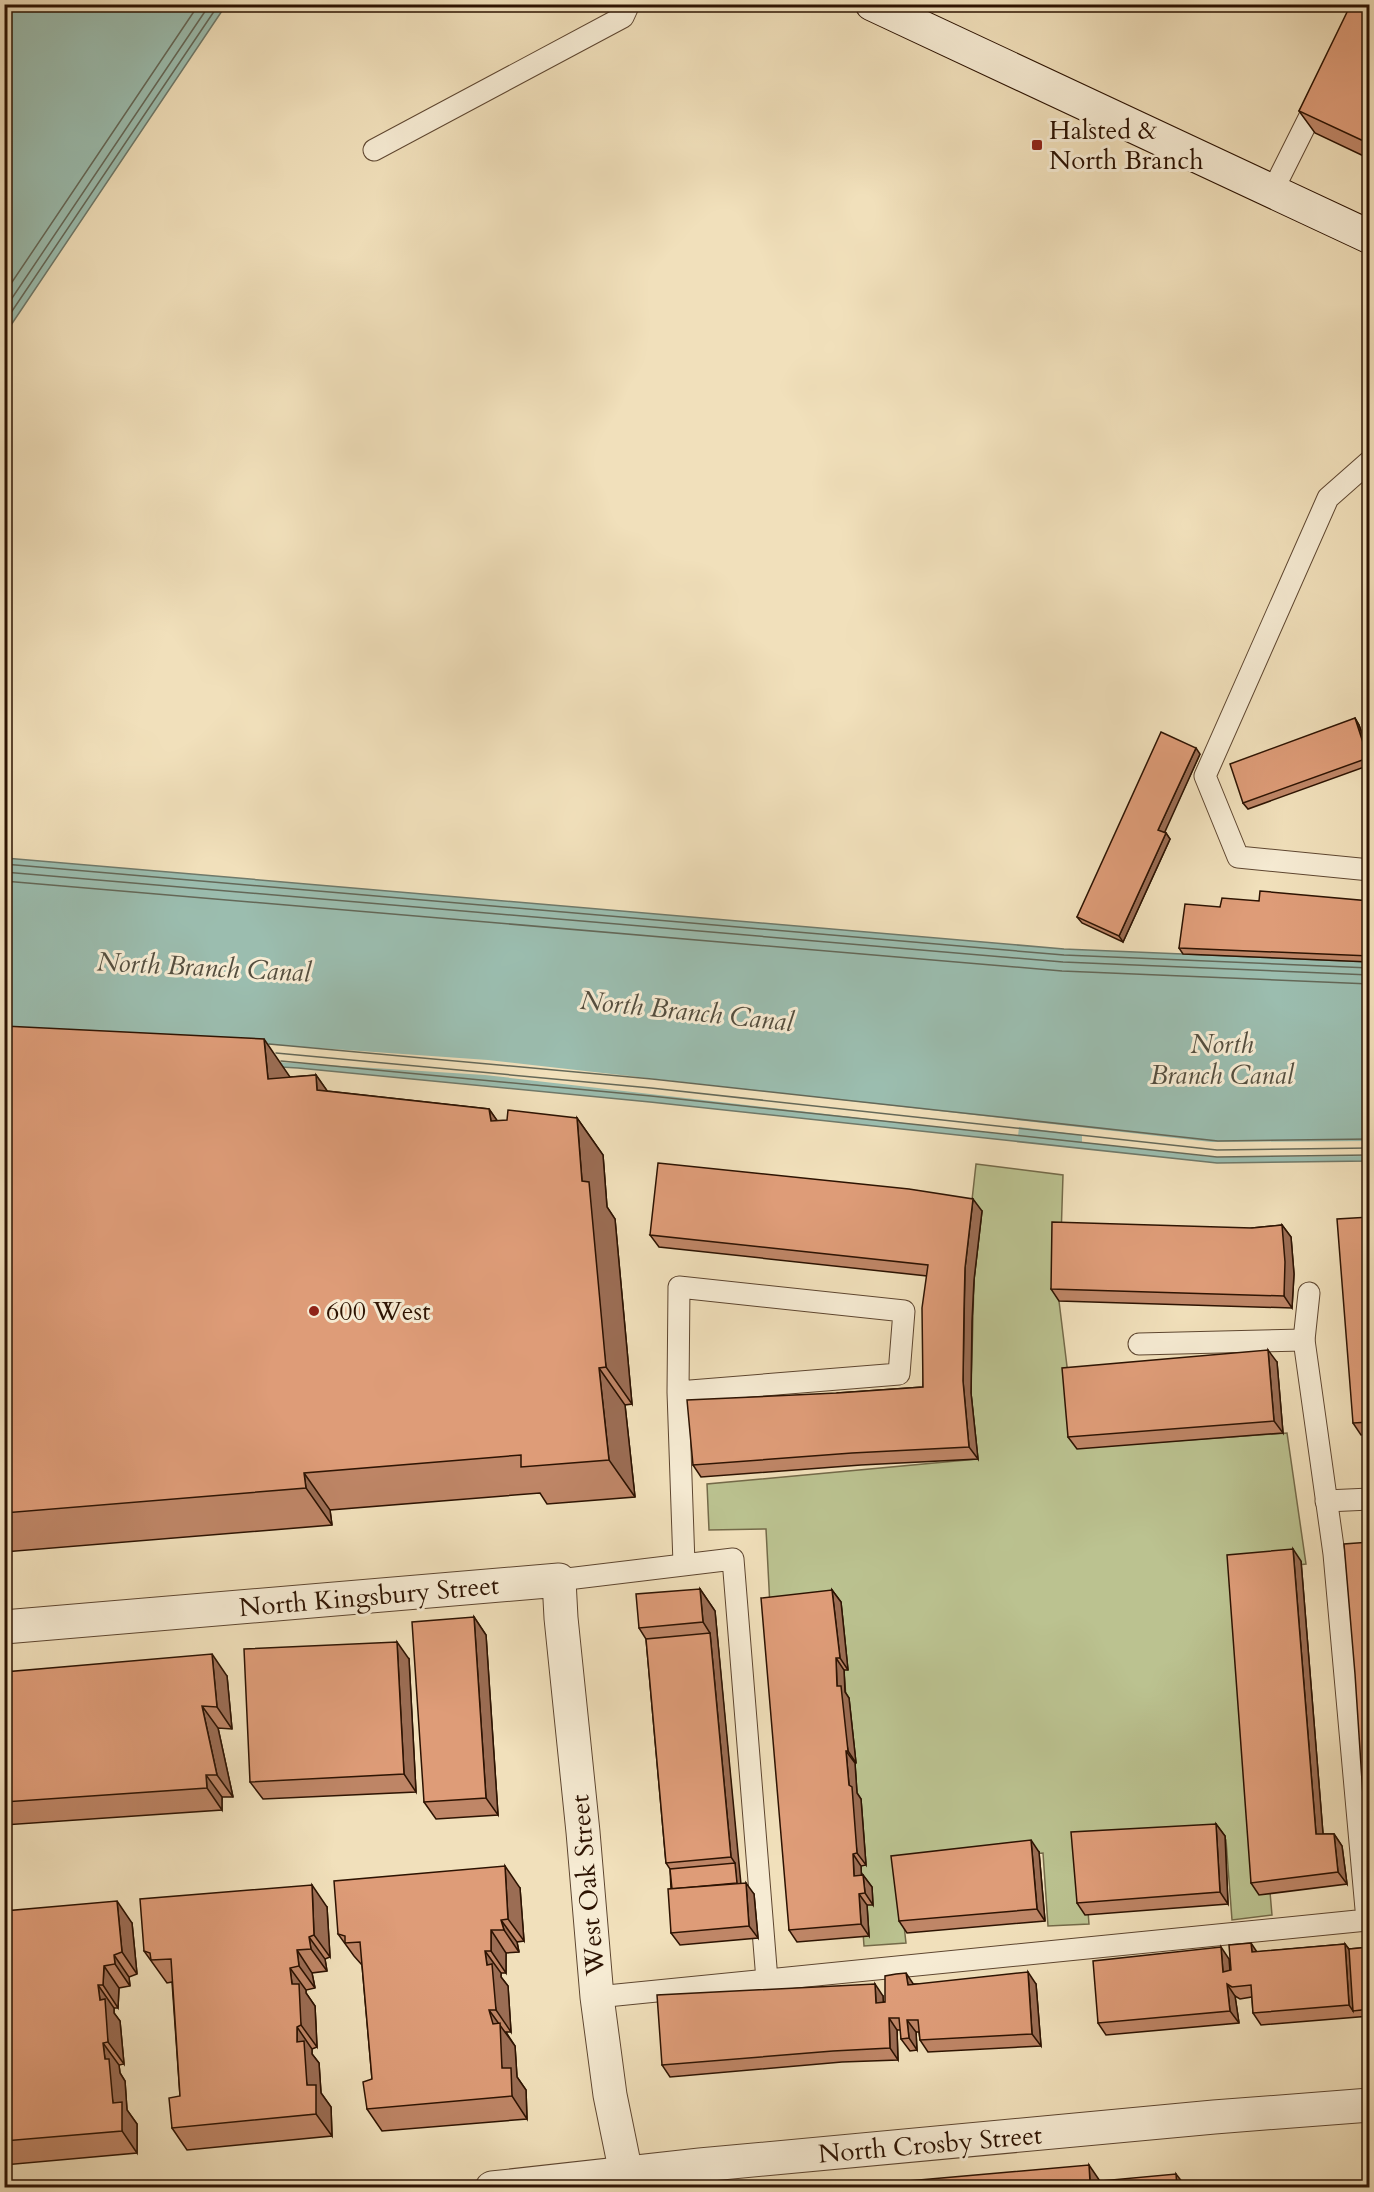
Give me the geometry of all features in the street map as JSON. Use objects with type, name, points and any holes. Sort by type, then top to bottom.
[{"type":"street","points":[[872,4],[1370,237]]},
{"type":"street","name":"North Kingsbury Street","points":[[4,1627],[560,1580]]},
{"type":"street","name":"West Oak Street","points":[[560,1580],[561,1618],[597,1998],[610,2095],[628,2180]]},
{"type":"street","name":"North Crosby Street","points":[[492,2187],[628,2180],[1214,2117],[1370,2105]]},
{"type":"lane","points":[[374,150],[623,17],[629,4]]},
{"type":"lane","points":[[1272,192],[1328,80]]},
{"type":"lane","points":[[1370,461],[1329,498],[1204,776],[1238,857],[1370,870]]},
{"type":"lane","points":[[678,1392],[899,1374],[904,1311],[679,1287],[678,1392],[684,1564]]},
{"type":"lane","points":[[597,1998],[1367,1920],[1334,1554],[1304,1340],[1309,1293]]},
{"type":"lane","points":[[1139,1344],[1304,1340]]},
{"type":"lane","points":[[1326,1501],[1370,1499]]},
{"type":"lane","name":"North Kingsbury Street","points":[[560,1580],[733,1559],[766,1980]]},
{"type":"green space","points":[[976,1164],[1063,1175],[1059,1301],[1077,1448],[1287,1433],[1306,1564],[1242,1571],[1272,1915],[1232,1920],[1226,1840],[1083,1846],[1089,1924],[1048,1926],[1043,1853],[897,1863],[906,1943],[864,1946],[839,1601],[770,1607],[766,1529],[709,1530],[707,1484],[977,1459],[971,1393],[974,1280],[971,1209]]},
{"type":"water","points":[[4,5],[226,5],[5,334]]},
{"type":"water","name":"North Branch Canal","points":[[5,858],[1064,949],[1369,962],[1369,1161],[1217,1163],[650,1102],[298,1068],[36,1053],[5,1056]]},
{"type":"pier","points":[[34,1028],[488,1060],[1211,1142],[1369,1141],[1369,1156],[1211,1157],[1082,1142],[1082,1135],[1019,1127],[1018,1136],[485,1075],[42,1047]]},
{"type":"building","points":[[1351,4],[1370,4],[1370,144],[1299,111]]},
{"type":"building","points":[[1355,718],[1368,758],[1243,803],[1230,764]]},
{"type":"building","points":[[1161,732],[1196,748],[1158,830],[1166,833],[1119,936],[1077,917]]},
{"type":"building","points":[[1260,891],[1370,901],[1370,956],[1179,948],[1185,904],[1220,907],[1222,898],[1259,901]]},
{"type":"building","name":"600 West","points":[[4,1026],[264,1039],[268,1079],[316,1075],[317,1090],[489,1109],[491,1121],[507,1120],[508,1110],[577,1118],[582,1181],[589,1182],[606,1367],[599,1368],[609,1460],[521,1467],[521,1455],[304,1473],[306,1488],[4,1513]]},
{"type":"building","points":[[658,1163],[909,1189],[973,1199],[965,1268],[964,1309],[963,1381],[969,1447],[693,1465],[687,1400],[923,1387],[922,1308],[928,1265],[650,1235]]},
{"type":"building","points":[[1370,1217],[1370,1422],[1353,1423],[1337,1219]]},
{"type":"building","points":[[1052,1222],[1252,1228],[1282,1225],[1285,1262],[1284,1296],[1051,1289]]},
{"type":"building","points":[[1268,1350],[1274,1421],[1068,1437],[1062,1368]]},
{"type":"building","points":[[1370,1542],[1370,1872],[1368,1872],[1344,1544]]},
{"type":"building","points":[[1293,1549],[1316,1834],[1334,1834],[1338,1872],[1251,1883],[1227,1555]]},
{"type":"building","points":[[700,1589],[703,1622],[639,1628],[636,1594]]},
{"type":"building","points":[[832,1590],[840,1658],[836,1658],[837,1686],[841,1686],[849,1785],[852,1787],[857,1853],[853,1854],[854,1876],[863,1875],[865,1893],[859,1894],[861,1924],[789,1930],[761,1598]]},
{"type":"building","points":[[474,1617],[486,1798],[424,1802],[412,1622]]},
{"type":"building","points":[[710,1633],[731,1857],[666,1863],[646,1639]]},
{"type":"building","points":[[397,1642],[404,1774],[250,1782],[244,1649]]},
{"type":"building","points":[[212,1654],[217,1707],[202,1706],[217,1775],[206,1775],[207,1788],[4,1802],[4,1672]]},
{"type":"building","points":[[1216,1824],[1220,1892],[1077,1903],[1071,1832]]},
{"type":"building","points":[[1031,1840],[1037,1909],[899,1921],[891,1856]]},
{"type":"building","points":[[735,1863],[737,1883],[672,1889],[670,1869]]},
{"type":"building","points":[[505,1866],[508,1919],[501,1920],[504,1930],[491,1930],[491,1951],[485,1951],[487,1965],[492,1964],[496,2010],[489,2010],[493,2024],[500,2023],[502,2068],[511,2068],[512,2096],[367,2109],[363,2082],[372,2079],[360,1942],[345,1943],[345,1936],[338,1934],[334,1881]]},
{"type":"building","points":[[746,1883],[749,1926],[671,1933],[668,1889]]},
{"type":"building","points":[[312,1885],[314,1935],[309,1937],[311,1949],[297,1950],[299,1966],[290,1968],[292,1984],[299,1984],[301,2025],[297,2027],[297,2042],[304,2041],[307,2085],[316,2085],[316,2114],[172,2128],[169,2098],[180,2096],[171,1959],[151,1960],[150,1953],[144,1951],[140,1899]]},
{"type":"building","points":[[117,1901],[122,1952],[114,1955],[115,1964],[104,1966],[103,1985],[98,1985],[100,2000],[105,1999],[108,2042],[103,2043],[105,2059],[109,2059],[113,2103],[122,2102],[122,2131],[4,2141],[4,1911]]},
{"type":"building","points":[[1251,1943],[1252,1952],[1345,1944],[1349,2005],[1253,2013],[1251,1985],[1232,1987],[1227,1984],[1230,2011],[1098,2023],[1093,1961],[1221,1947],[1223,1972],[1231,1970],[1229,1945]]},
{"type":"building","points":[[1370,1947],[1370,2009],[1353,2011],[1349,1949]]},
{"type":"building","points":[[1028,1972],[1032,2034],[920,2040],[918,2020],[907,2020],[909,2038],[901,2039],[899,2018],[889,2018],[890,2048],[662,2065],[657,1995],[875,1984],[876,2003],[885,2002],[885,1976],[906,1973],[908,1985]]},
{"type":"building","points":[[1089,2165],[1090,2182],[1176,2174],[1177,2187],[874,2187],[874,2184]]},
{"type":"place","name":"Halsted & North Branch","points":[[1037,145]]},
{"type":"place","name":"600 West","points":[[314,1311]]}]
